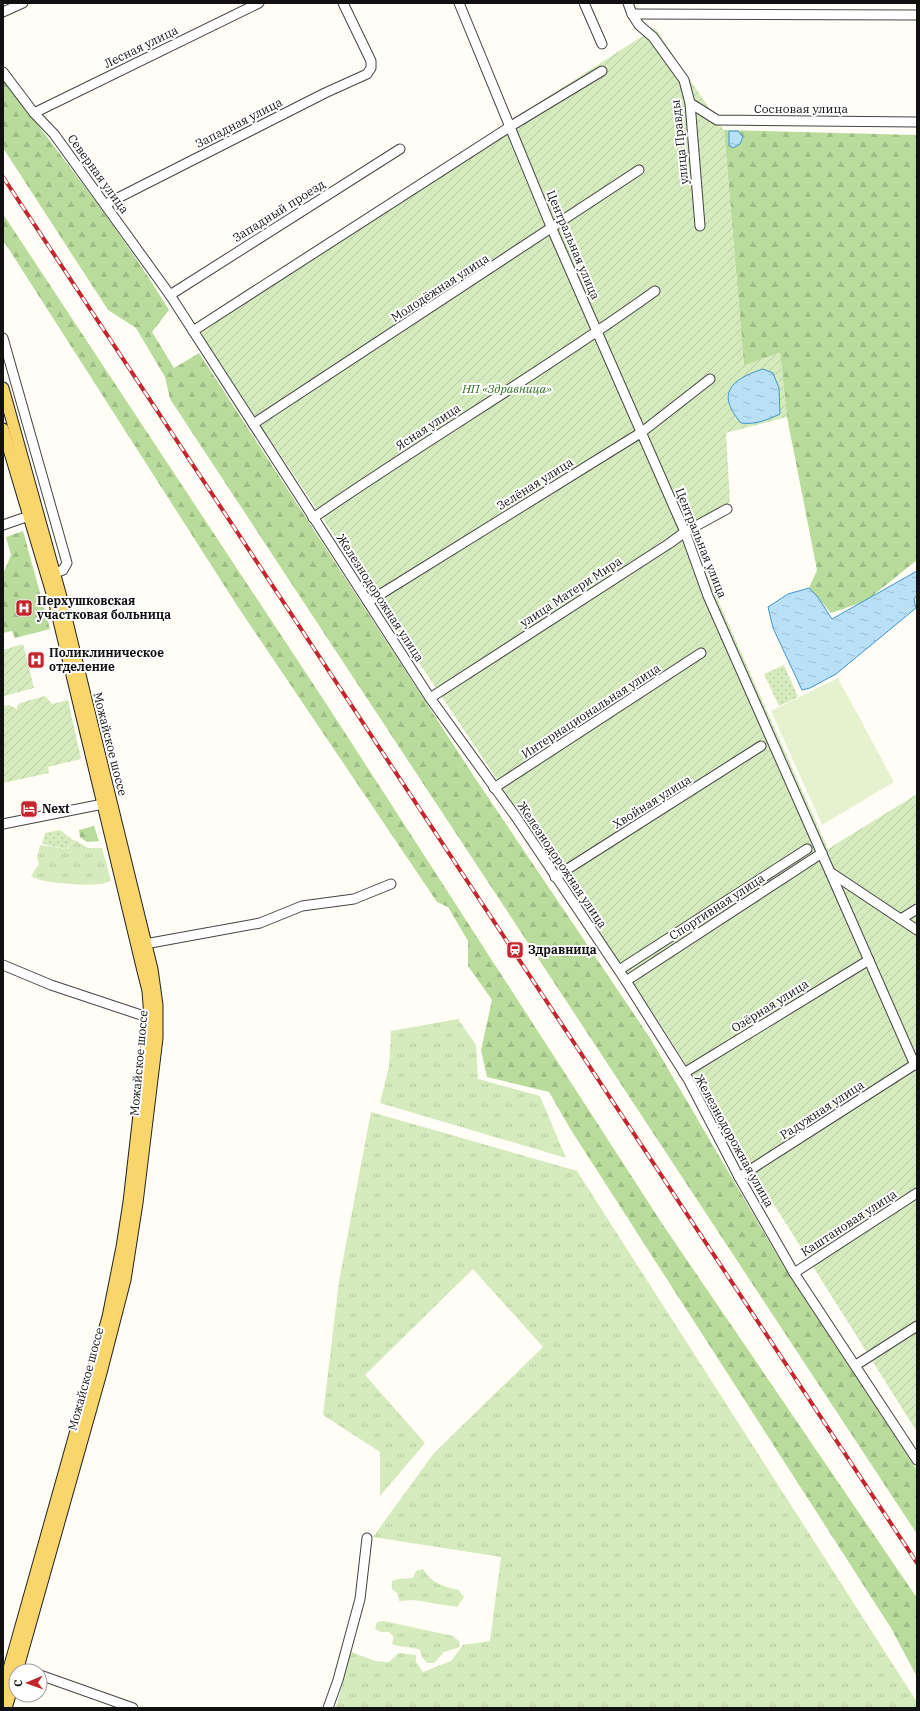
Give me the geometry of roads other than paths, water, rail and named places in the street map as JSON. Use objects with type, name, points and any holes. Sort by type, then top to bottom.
[{"type":"main road","name":"Можайское шоссе","points":[[3,388],[55,572],[156,989],[158,1018],[130,1249],[119,1306],[22,1663]]},
{"type":"main road","name":"Можайское шоссе","points":[[3,428],[54,600],[146,984],[150,1018],[127,1217],[108,1317],[6,1692],[6,1708]]},
{"type":"street","points":[[3,12],[23,3]]},
{"type":"street","name":"Лесная улица","points":[[34,113],[258,3]]},
{"type":"street","name":"Западная улица","points":[[106,204],[325,93],[367,74],[371,68],[369,57],[343,3]]},
{"type":"street","name":"Центральная улица","points":[[459,3],[511,126],[552,229],[685,532],[708,596],[916,1064]]},
{"type":"street","points":[[584,3],[602,44]]},
{"type":"street","name":"улица Правды","points":[[628,3],[632,14],[639,25],[654,36],[684,80],[690,103],[700,226]]},
{"type":"street","points":[[632,14],[917,15]]},
{"type":"street","points":[[193,331],[511,126],[602,71]]},
{"type":"street","name":"Северная улица","points":[[3,72],[34,113],[54,134],[106,204],[170,295]]},
{"type":"street","name":"Сосновая улица","points":[[690,103],[717,120],[917,122]]},
{"type":"street","name":"Западный проезд","points":[[170,295],[400,148]]},
{"type":"street","name":"Молодёжная улица","points":[[253,424],[552,229],[639,170]]},
{"type":"street","name":"Ясная улица","points":[[314,518],[373,477],[598,332],[655,291]]},
{"type":"street","name":"Железнодорожная улица","points":[[170,295],[430,698],[516,817],[626,981],[684,1073],[739,1177],[794,1273],[917,1460]]},
{"type":"street","points":[[3,338],[67,563],[63,570],[55,572]]},
{"type":"street","name":"Зелёная улица","points":[[368,602],[642,432],[710,379]]},
{"type":"street","name":"улица Матери Мира","points":[[430,698],[685,532],[727,509]]},
{"type":"street","points":[[3,524],[29,516]]},
{"type":"street","name":"Интернациональная улица","points":[[494,788],[701,653]]},
{"type":"street","name":"Хвойная улица","points":[[555,877],[761,746]]},
{"type":"street","points":[[3,824],[103,804]]},
{"type":"street","points":[[618,970],[807,849]]},
{"type":"street","name":"Спортивная улица","points":[[626,981],[822,853]]},
{"type":"street","points":[[830,872],[917,930]]},
{"type":"street","points":[[145,944],[260,923],[302,906],[354,899],[391,884]]},
{"type":"street","points":[[901,919],[917,909]]},
{"type":"street","name":"Озёрная улица","points":[[684,1073],[869,960]]},
{"type":"street","points":[[3,965],[51,985],[150,1018]]},
{"type":"street","name":"Радужная улица","points":[[739,1177],[916,1064]]},
{"type":"street","name":"Каштановая улица","points":[[794,1273],[917,1193]]},
{"type":"street","points":[[856,1366],[917,1326]]},
{"type":"street","points":[[328,1708],[338,1680],[360,1600],[367,1538]]},
{"type":"street","points":[[48,1678],[133,1708]]},
{"type":"water","points":[[729,131],[738,131],[743,137],[740,144],[733,148],[729,145]]},
{"type":"water","points":[[763,369],[773,373],[779,388],[780,414],[756,423],[741,423],[733,412],[729,403],[728,395],[731,388],[743,377]]},
{"type":"water","points":[[917,571],[917,595],[914,599],[916,608],[836,674],[810,688],[802,690],[773,628],[768,607],[788,594],[809,588],[817,596],[832,619]]},
{"type":"railway","points":[[3,177],[917,1563]]},
{"type":"place","name":"Перхушковская участковая больница","points":[[24,608]]},
{"type":"place","name":"Поликлиническое отделение","points":[[36,660]]},
{"type":"place","name":"Next","points":[[29,809]]},
{"type":"place","name":"Здравница","points":[[515,950]]},
{"type":"park label","name":"НП «Здравница»","points":[[507,389]]}]
